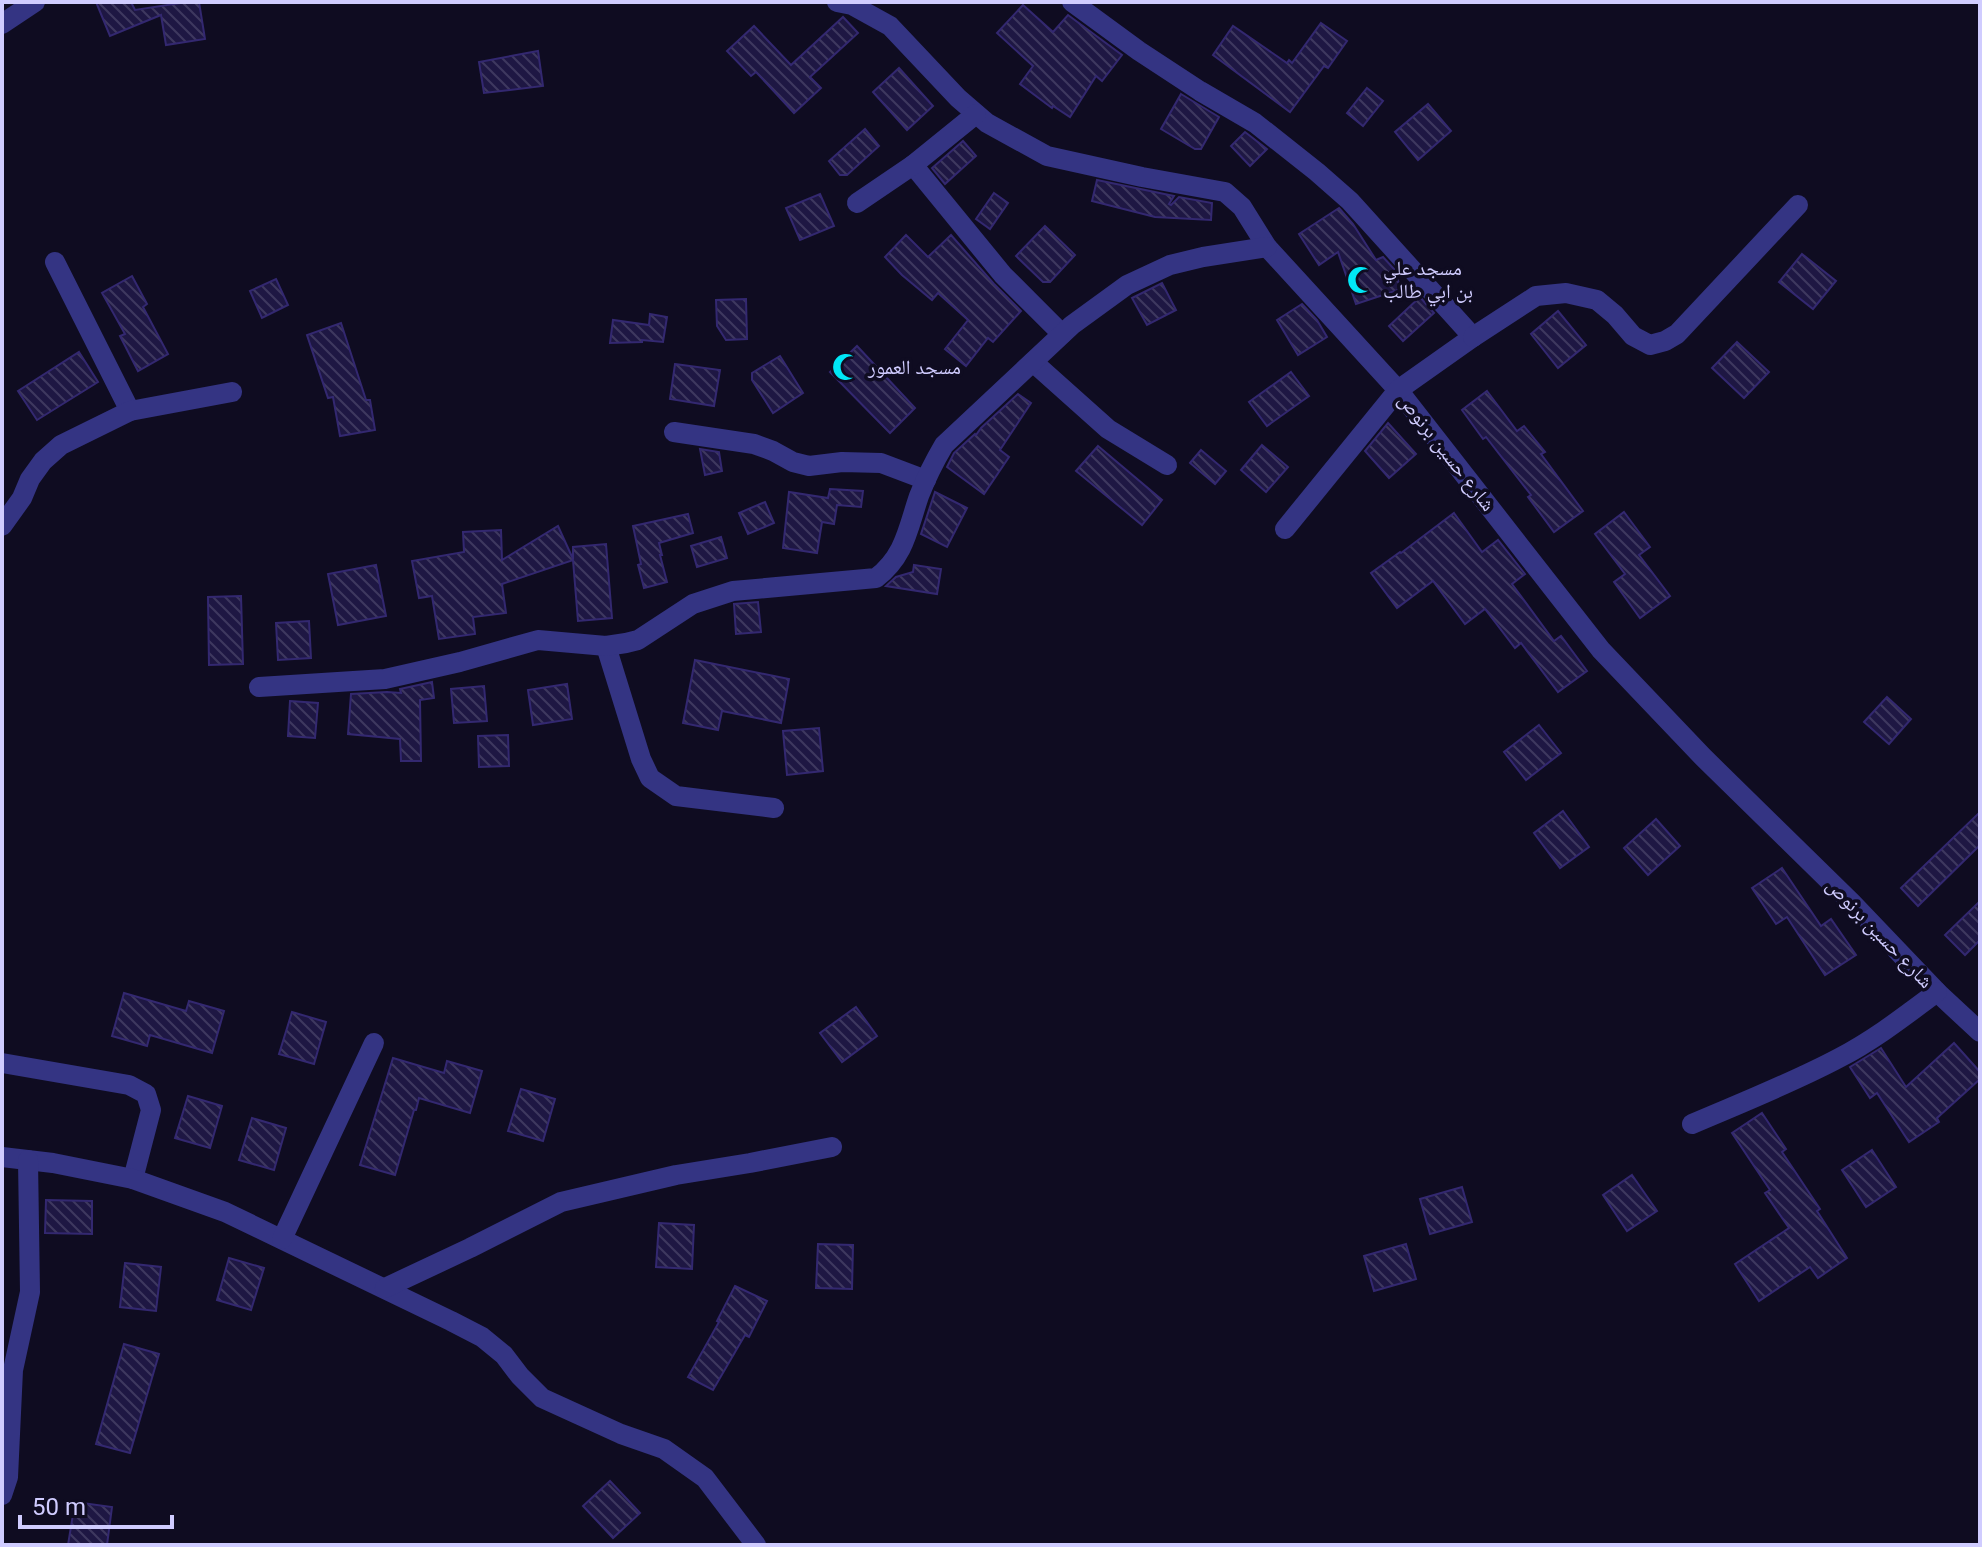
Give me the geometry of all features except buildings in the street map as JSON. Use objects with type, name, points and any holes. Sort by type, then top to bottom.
[{"type":"street","points":[[2,24],[35,2]]},
{"type":"street","name":"شارع حسين برنوص","points":[[837,2],[852,5],[890,26],[976,114],[1047,156],[1225,192],[1242,207],[1267,247],[1398,390],[1601,650],[1703,757],[1980,1032]]},
{"type":"street","points":[[1072,2],[1139,51],[1255,123],[1317,172],[1350,201],[1473,337]]},
{"type":"street","points":[[857,203],[913,165],[976,114]]},
{"type":"street","points":[[913,165],[1003,275],[1062,334]]},
{"type":"street","points":[[1285,529],[1398,390],[1536,296],[1566,293],[1597,300],[1633,336],[1650,345],[1665,341],[1677,334],[1798,205]]},
{"type":"street","points":[[259,687],[385,679],[538,640],[606,646],[638,640],[693,604],[733,591],[876,578],[889,568],[902,550],[931,467],[944,445],[1072,325],[1127,285],[1170,265],[1267,247]]},
{"type":"street","points":[[55,262],[130,411]]},
{"type":"street","points":[[1033,362],[1108,429],[1167,465]]},
{"type":"street","points":[[2,526],[43,461],[61,445],[130,411],[232,392]]},
{"type":"street","points":[[674,432],[754,444],[809,466],[861,461],[881,463],[926,480]]},
{"type":"street","points":[[606,646],[641,759],[650,778],[676,796],[774,808]]},
{"type":"street","points":[[1692,1124],[1788,1084],[1842,1057],[1937,992]]},
{"type":"street","points":[[282,1239],[374,1043]]},
{"type":"street","points":[[2,1063],[129,1085],[146,1094],[151,1110],[133,1179]]},
{"type":"street","points":[[385,1288],[561,1202],[676,1175],[832,1147]]},
{"type":"street","points":[[2,1157],[53,1163],[133,1179],[225,1212],[482,1337],[504,1355],[542,1398],[621,1434],[664,1449],[705,1478],[756,1545]]},
{"type":"street","points":[[2,1495],[8,1477],[13,1370],[30,1292],[28,1160]]},
{"type":"place","name":"مسجد علي بن ابي طالب","points":[[1361,280]]},
{"type":"place","name":"مسجد العمور","points":[[846,367]]}]
